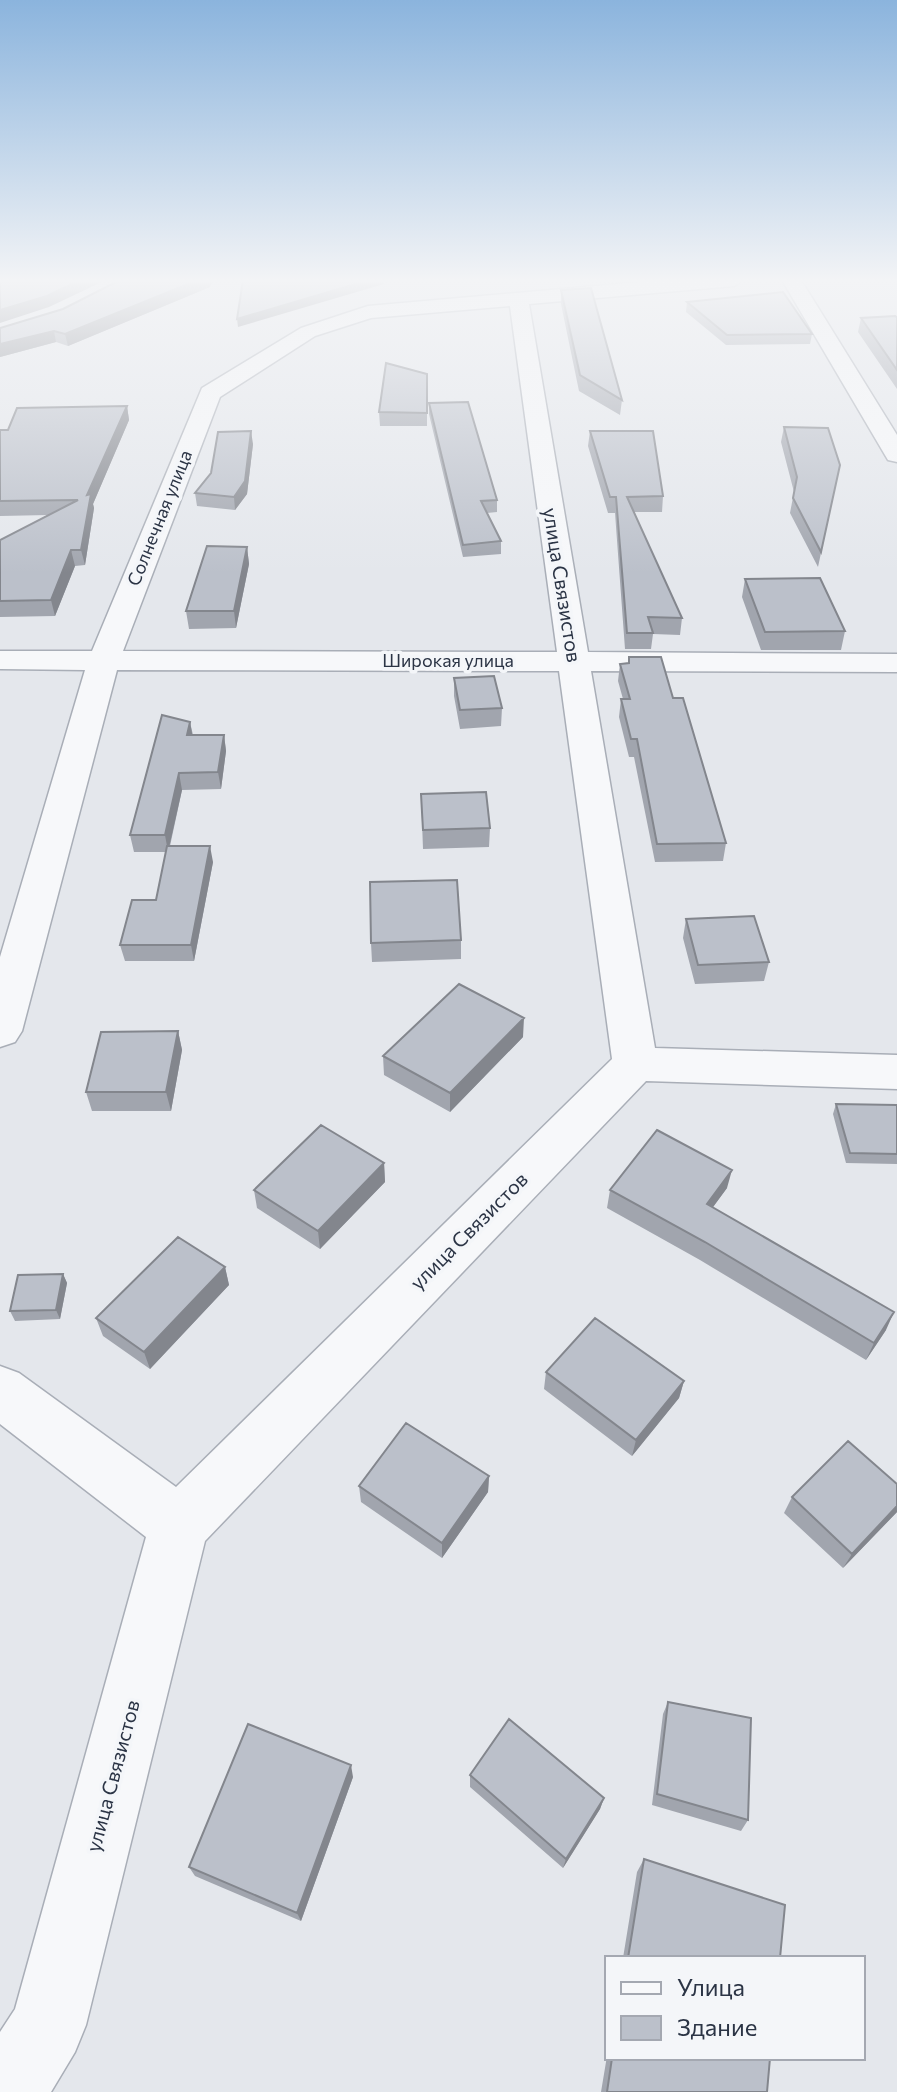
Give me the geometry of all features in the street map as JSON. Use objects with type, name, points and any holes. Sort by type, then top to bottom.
[{"type":"street","name":"Солнечная улица","points":[[0,1031],[104,659],[210,393],[235,378]]},
{"type":"street","name":"улица Связистов","points":[[7,2092],[48,2025],[179,1525],[635,1064],[530,378]]},
{"type":"street","points":[[850,378],[897,455]]},
{"type":"street","name":"Широкая улица","points":[[0,660],[897,663]]},
{"type":"street","points":[[635,1064],[897,1072]]},
{"type":"street","points":[[0,1391],[179,1525]]},
{"type":"building","points":[[384,378],[427,378],[427,413],[379,412]]},
{"type":"building","points":[[584,378],[616,378],[622,400]]},
{"type":"building","points":[[468,402],[497,500],[481,501],[501,541],[463,545],[429,403]]},
{"type":"building","points":[[127,406],[87,495],[91,494],[81,550],[71,550],[51,600],[0,601],[0,540],[78,500],[0,501],[0,430],[8,430],[17,408]]},
{"type":"building","points":[[784,427],[828,428],[840,465],[821,552],[793,498],[797,477]]},
{"type":"building","points":[[251,431],[245,481],[234,497],[195,493],[211,473],[218,432]]},
{"type":"building","points":[[590,431],[653,431],[663,496],[627,497],[682,618],[648,617],[653,633],[627,633],[616,497],[610,497]]},
{"type":"building","points":[[207,546],[247,547],[234,611],[186,611]]},
{"type":"building","points":[[820,578],[845,631],[765,632],[745,579]]},
{"type":"building","points":[[629,657],[661,657],[673,698],[683,698],[726,843],[657,844],[637,739],[631,739],[621,699],[630,699],[620,664],[629,663]]},
{"type":"building","points":[[494,676],[502,708],[460,710],[454,678]]},
{"type":"building","points":[[162,715],[190,722],[187,735],[224,735],[218,772],[179,773],[165,835],[130,835]]},
{"type":"building","points":[[486,792],[490,828],[423,830],[421,794]]},
{"type":"building","points":[[167,846],[210,846],[191,945],[120,945],[132,900],[156,900]]},
{"type":"building","points":[[457,880],[461,940],[371,943],[370,882]]},
{"type":"building","points":[[754,916],[769,962],[698,965],[686,919]]},
{"type":"building","points":[[459,984],[524,1018],[450,1093],[383,1056]]},
{"type":"building","points":[[178,1031],[166,1092],[86,1092],[101,1032]]},
{"type":"building","points":[[836,1104],[897,1105],[897,1154],[850,1153]]},
{"type":"building","points":[[321,1125],[384,1163],[318,1231],[254,1190]]},
{"type":"building","points":[[657,1130],[732,1170],[707,1204],[894,1312],[874,1343],[705,1242],[610,1190]]},
{"type":"building","points":[[178,1237],[225,1267],[144,1352],[96,1318]]},
{"type":"building","points":[[63,1274],[56,1310],[10,1311],[18,1275]]},
{"type":"building","points":[[595,1318],[684,1381],[636,1440],[546,1372]]},
{"type":"building","points":[[406,1423],[489,1476],[442,1543],[359,1486]]},
{"type":"building","points":[[848,1441],[897,1484],[897,1506],[852,1554],[792,1497]]},
{"type":"building","points":[[668,1702],[751,1718],[748,1820],[657,1794]]},
{"type":"building","points":[[509,1719],[604,1798],[566,1859],[470,1775]]},
{"type":"building","points":[[248,1724],[351,1765],[297,1913],[189,1867]]},
{"type":"building","points":[[644,1859],[785,1905],[780,1956],[628,1956]]},
{"type":"building","points":[[612,2060],[770,2060],[767,2092],[607,2092]]}]
